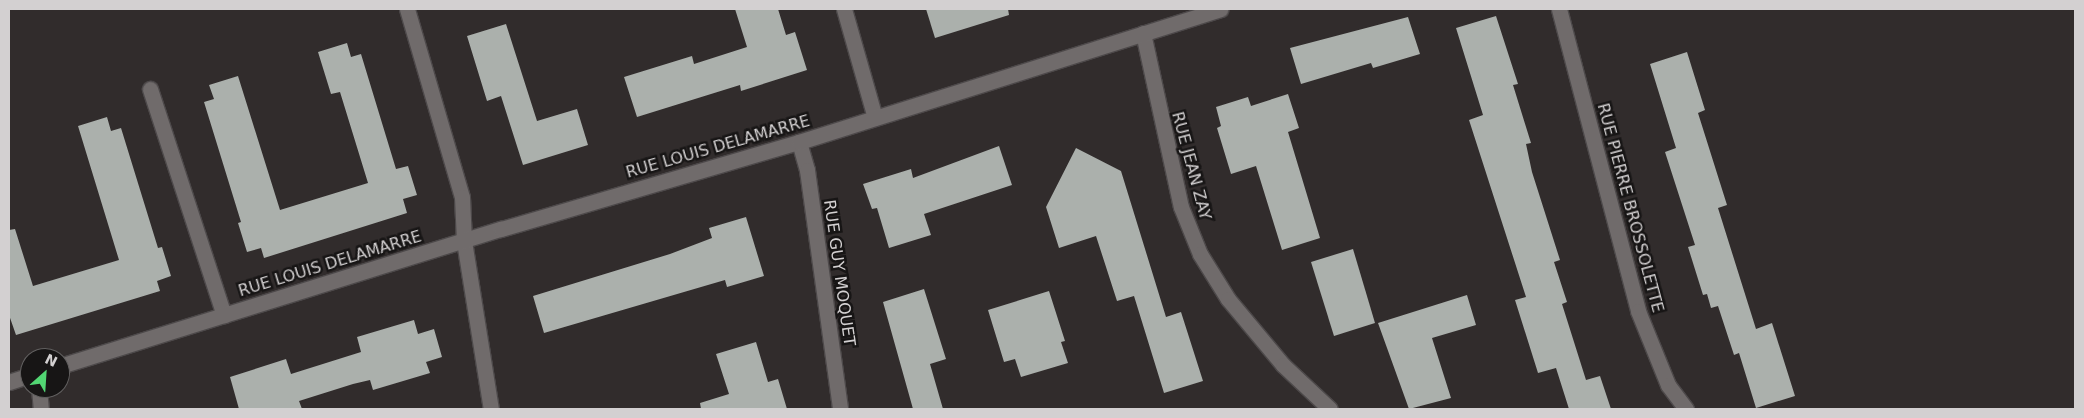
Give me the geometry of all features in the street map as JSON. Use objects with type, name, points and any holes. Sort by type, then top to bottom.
[{"type":"street","points":[[407,9],[462,197],[464,241],[491,409]]},
{"type":"street","points":[[844,9],[875,118]]},
{"type":"street","name":"RUE LOUIS DELAMARRE","points":[[70,363],[464,241],[799,142],[1220,9]]},
{"type":"street","name":"RUE PIERRE BROSSOLETTE","points":[[1558,9],[1638,311],[1668,385],[1686,409]]},
{"type":"street","name":"RUE JEAN ZAY","points":[[1142,33],[1181,208],[1200,254],[1234,307],[1283,365],[1330,409]]},
{"type":"street","name":"RUE LOUIS DELAMARRE","points":[[150,89],[224,315]]},
{"type":"street","name":"RUE GUY MOQUET","points":[[799,142],[807,170],[840,409]]},
{"type":"building","points":[[735,9],[778,9],[786,35],[795,32],[807,70],[741,91],[740,85],[637,117],[624,77],[692,56],[694,64],[747,47]]},
{"type":"building","points":[[926,9],[1008,9],[1009,15],[935,38]]},
{"type":"building","points":[[1496,16],[1518,84],[1513,85],[1531,143],[1526,144],[1532,172],[1560,260],[1554,262],[1567,302],[1562,304],[1586,380],[1600,376],[1611,409],[1569,409],[1556,368],[1538,373],[1515,300],[1526,297],[1469,120],[1483,115],[1456,28]]},
{"type":"building","points":[[1408,17],[1420,54],[1373,68],[1371,63],[1301,84],[1290,48]]},
{"type":"building","points":[[506,24],[537,121],[577,109],[588,145],[523,165],[501,96],[487,101],[467,36]]},
{"type":"building","points":[[347,43],[351,57],[361,54],[396,169],[408,166],[417,195],[403,199],[407,213],[264,258],[261,248],[247,252],[238,223],[241,222],[204,102],[214,99],[209,85],[238,76],[280,210],[368,183],[340,92],[331,94],[318,52]]},
{"type":"building","points":[[1687,52],[1705,110],[1698,113],[1727,205],[1718,208],[1756,329],[1772,323],[1795,396],[1756,408],[1739,353],[1734,355],[1718,306],[1711,308],[1707,294],[1703,295],[1688,247],[1695,245],[1665,152],[1676,148],[1650,64]]},
{"type":"building","points":[[1288,94],[1299,128],[1288,132],[1320,238],[1282,250],[1256,166],[1231,174],[1217,128],[1221,126],[1216,107],[1248,97],[1251,106]]},
{"type":"building","points":[[107,117],[111,131],[121,128],[158,248],[162,247],[171,276],[157,281],[160,291],[16,335],[9,315],[9,230],[15,229],[33,286],[119,260],[78,126]]},
{"type":"building","points":[[999,146],[1012,185],[924,214],[931,235],[889,248],[877,208],[872,209],[863,184],[911,169],[913,178]]},
{"type":"building","points":[[1076,148],[1121,171],[1166,317],[1181,312],[1203,381],[1164,393],[1134,296],[1117,301],[1096,236],[1059,248],[1046,207]]},
{"type":"building","points":[[746,217],[764,276],[727,287],[725,280],[544,333],[533,296],[670,254],[712,238],[709,228]]},
{"type":"building","points":[[1353,249],[1375,323],[1334,336],[1311,262]]},
{"type":"building","points":[[924,289],[946,359],[930,364],[943,409],[913,409],[883,302]]},
{"type":"building","points":[[1049,291],[1065,341],[1061,342],[1068,363],[1021,377],[1015,359],[1004,362],[988,310]]},
{"type":"building","points":[[1467,295],[1476,325],[1432,338],[1451,398],[1409,409],[1378,323]]},
{"type":"building","points":[[414,320],[418,334],[434,329],[442,357],[426,362],[430,373],[373,390],[370,380],[353,384],[299,401],[302,409],[239,409],[230,377],[286,359],[291,374],[361,352],[357,337]]},
{"type":"building","points":[[756,342],[768,382],[778,379],[787,409],[701,409],[700,403],[729,394],[716,354]]}]
